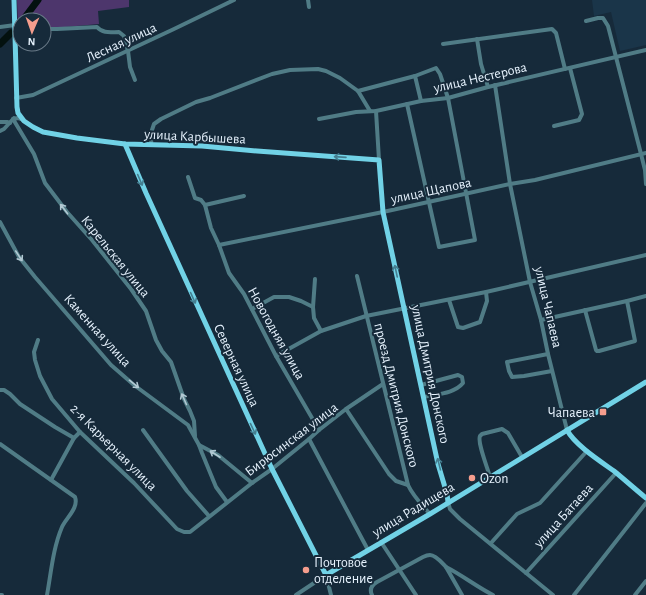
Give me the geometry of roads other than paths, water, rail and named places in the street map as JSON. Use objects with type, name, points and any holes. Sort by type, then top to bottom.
[{"type":"main road","points":[[14,0],[14,12]]},
{"type":"main road","points":[[15,52],[16,98],[18,113]]},
{"type":"main road","name":"улица Карбышева","points":[[18,113],[24,121],[43,132],[77,138],[125,144],[202,146],[379,160]]},
{"type":"main road","name":"Северная улица","points":[[125,144],[148,198],[272,469],[326,575]]},
{"type":"main road","name":"улица Дмитрия Донского","points":[[379,160],[383,212],[438,464],[448,502]]},
{"type":"main road","name":"улица Радищева","points":[[326,575],[430,514],[646,382]]},
{"type":"main road","name":"улица Чапаева","points":[[567,430],[586,451],[646,498]]},
{"type":"street","name":"Лесная улица","points":[[16,98],[33,95],[234,0]]},
{"type":"street","points":[[308,0],[308,7]]},
{"type":"street","points":[[586,21],[603,18],[608,26],[644,154],[646,184]]},
{"type":"street","points":[[0,27],[12,25]]},
{"type":"street","points":[[52,29],[97,27],[105,32],[119,32],[124,36],[130,67],[135,80]]},
{"type":"street","points":[[443,44],[552,29],[556,33],[565,69]]},
{"type":"street","points":[[477,39],[481,64],[488,87]]},
{"type":"street","name":"улица Нестерова","points":[[319,119],[356,112],[376,111],[421,101],[448,98],[495,85],[646,50]]},
{"type":"street","points":[[370,111],[358,91],[415,76],[436,68],[440,74],[448,98],[475,240],[440,247],[407,104]]},
{"type":"street","points":[[554,126],[579,120],[582,114],[570,68]]},
{"type":"street","name":"улица Карбышева","points":[[151,145],[154,124],[161,118],[196,102],[272,74],[290,70],[326,70],[358,91]]},
{"type":"street","points":[[415,76],[421,101]]},
{"type":"street","name":"улица Чапаева","points":[[495,85],[510,184],[530,282],[541,320],[567,430]]},
{"type":"street","name":"улица Дмитрия Донского","points":[[376,111],[379,160]]},
{"type":"street","points":[[0,131],[10,123],[18,113]]},
{"type":"street","points":[[13,119],[18,118],[24,121]]},
{"type":"street","name":"Карельская улица","points":[[13,119],[34,154],[45,182],[67,212],[132,289],[146,311],[156,340],[162,351],[171,362],[184,399],[194,421],[194,436]]},
{"type":"street","points":[[0,122],[10,123]]},
{"type":"street","name":"улица Щапова","points":[[219,245],[535,180],[644,154]]},
{"type":"street","points":[[188,177],[195,198],[201,200],[205,205],[244,196]]},
{"type":"street","name":"Новогодняя улица","points":[[205,205],[211,228],[229,273],[244,294],[276,356],[319,430]]},
{"type":"street","name":"Каменная улица","points":[[0,222],[19,257],[111,365],[134,385],[188,425],[199,445],[216,487],[227,502]]},
{"type":"street","points":[[276,356],[321,331],[366,316],[486,292],[646,255]]},
{"type":"street","name":"проезд Дмитрия Донского","points":[[357,276],[408,485],[411,492],[430,514]]},
{"type":"street","points":[[315,279],[313,307],[314,318],[321,331]]},
{"type":"street","points":[[449,300],[458,327],[463,328],[480,322],[487,301],[486,292]]},
{"type":"street","points":[[541,320],[646,296]]},
{"type":"street","points":[[252,309],[274,297],[289,297],[313,307]]},
{"type":"street","points":[[585,310],[596,350],[599,351],[636,340],[627,301]]},
{"type":"street","name":"2-я Карьерная улица","points":[[38,340],[34,352],[35,360],[40,376],[52,399],[80,432],[134,483],[177,529],[184,532],[190,532]]},
{"type":"street","points":[[548,354],[507,362],[509,371],[512,376],[524,376],[552,371]]},
{"type":"street","points":[[421,384],[458,375],[462,377],[463,383],[459,388],[424,397]]},
{"type":"street","points":[[346,409],[383,384]]},
{"type":"street","name":"2-я Карьерная улица","points":[[0,390],[4,390],[20,404],[74,438]]},
{"type":"street","name":"Бирюсинская улица","points":[[190,532],[227,502],[272,469],[346,409],[389,474],[396,481],[408,485]]},
{"type":"street","points":[[490,477],[482,453],[480,435],[502,429],[505,430],[522,457]]},
{"type":"street","points":[[143,430],[188,491],[209,516]]},
{"type":"street","points":[[51,480],[74,438],[80,432]]},
{"type":"street","points":[[309,439],[368,550]]},
{"type":"street","points":[[0,444],[75,497],[75,506],[62,527],[56,546],[47,595]]},
{"type":"street","points":[[199,445],[218,455],[252,483]]},
{"type":"street","points":[[490,543],[517,514],[540,503],[586,451]]},
{"type":"street","name":"улица Батаева","points":[[526,573],[616,473]]},
{"type":"street","name":"улица Дмитрия Донского","points":[[448,502],[450,510],[460,519],[553,595]]},
{"type":"street","points":[[574,595],[646,503]]},
{"type":"street","points":[[382,542],[416,595]]},
{"type":"street","points":[[372,595],[372,585],[423,557],[430,555],[446,567],[462,595]]},
{"type":"street","points":[[446,567],[457,572],[493,595]]},
{"type":"street","name":"улица Радищева","points":[[296,595],[326,575]]},
{"type":"street","name":"Северная улица","points":[[326,575],[331,595]]},
{"type":"street","points":[[635,595],[646,581]]},
{"type":"waterway","points":[[29,12],[38,0]]},
{"type":"waterway","points":[[0,44],[11,33]]},
{"type":"place","name":"Чапаева","points":[[603,412]]},
{"type":"place","name":"Ozon","points":[[472,478]]},
{"type":"place","name":"Почтовое отделение","points":[[306,570]]}]
